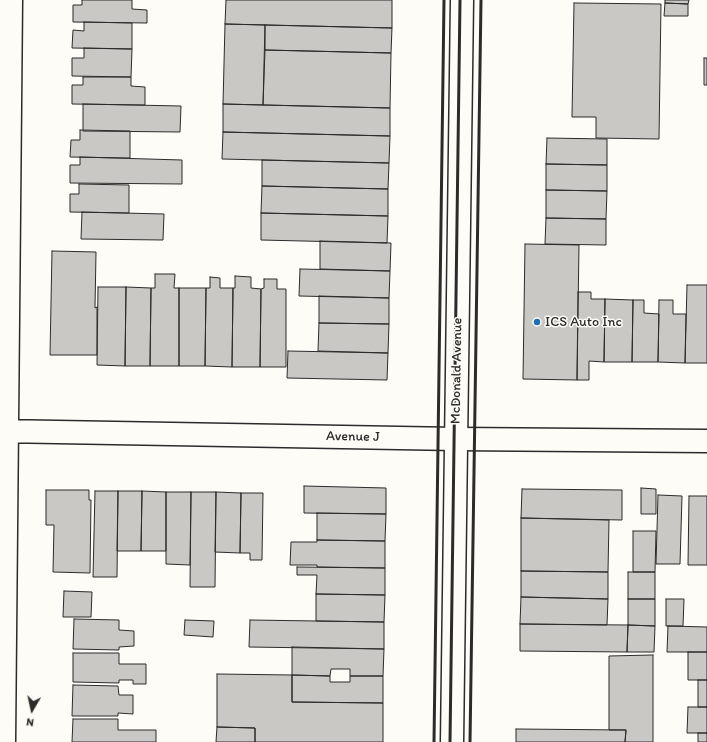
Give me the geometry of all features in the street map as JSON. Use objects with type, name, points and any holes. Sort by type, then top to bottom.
[{"type":"street","points":[[4,742],[4,431],[11,0]]},
{"type":"street","name":"McDonald Avenue","points":[[452,742],[462,0]]},
{"type":"street","name":"Avenue J","points":[[4,431],[456,439],[707,441]]},
{"type":"building","points":[[82,0],[132,0],[132,9],[147,10],[147,23],[73,22],[73,5],[82,5]]},
{"type":"building","points":[[226,0],[392,0],[392,28],[225,24]]},
{"type":"building","points":[[665,0],[689,0],[688,4],[665,3]]},
{"type":"building","points":[[574,3],[661,4],[659,139],[596,138],[596,117],[572,117]]},
{"type":"building","points":[[665,3],[688,4],[688,16],[664,16]]},
{"type":"building","points":[[84,22],[132,23],[132,49],[72,48],[73,30],[84,31]]},
{"type":"building","points":[[225,24],[265,25],[263,105],[223,104]]},
{"type":"building","points":[[265,25],[392,28],[391,53],[265,50]]},
{"type":"building","points":[[84,48],[132,49],[131,77],[72,76],[72,58],[84,58]]},
{"type":"building","points":[[265,50],[391,53],[390,108],[263,105]]},
{"type":"building","points":[[704,58],[707,58],[707,85],[704,85]]},
{"type":"building","points":[[83,77],[131,77],[131,86],[145,87],[145,105],[72,104],[72,85],[83,85]]},
{"type":"building","points":[[83,104],[181,106],[180,132],[83,131]]},
{"type":"building","points":[[223,104],[390,108],[390,136],[223,132]]},
{"type":"building","points":[[80,130],[130,131],[130,158],[70,157],[71,140],[80,140]]},
{"type":"building","points":[[223,132],[390,136],[389,163],[222,159]]},
{"type":"building","points":[[547,138],[607,139],[607,165],[546,164]]},
{"type":"building","points":[[80,157],[182,160],[182,184],[70,183],[70,165],[80,165]]},
{"type":"building","points":[[262,160],[389,163],[388,189],[262,186]]},
{"type":"building","points":[[546,164],[607,165],[607,191],[546,190]]},
{"type":"building","points":[[79,184],[129,185],[129,213],[70,212],[70,194],[79,194]]},
{"type":"building","points":[[262,186],[388,189],[388,216],[261,213]]},
{"type":"building","points":[[546,190],[607,191],[606,219],[546,218]]},
{"type":"building","points":[[82,212],[164,214],[163,240],[81,239]]},
{"type":"building","points":[[261,213],[388,216],[387,243],[261,240]]},
{"type":"building","points":[[546,218],[606,219],[606,245],[545,244]]},
{"type":"building","points":[[320,241],[391,243],[390,271],[320,269]]},
{"type":"building","points":[[525,244],[579,245],[577,380],[523,379]]},
{"type":"building","points":[[52,251],[96,252],[95,308],[97,307],[97,355],[50,355]]},
{"type":"building","points":[[300,269],[390,271],[389,298],[299,296]]},
{"type":"building","points":[[155,274],[175,274],[174,288],[179,288],[179,366],[150,366],[151,288],[155,288]]},
{"type":"building","points":[[235,276],[251,277],[251,288],[261,289],[260,367],[232,367],[233,288],[235,288]]},
{"type":"building","points":[[210,277],[220,278],[220,288],[233,288],[232,367],[205,366],[206,288],[210,288]]},
{"type":"building","points":[[264,279],[277,279],[277,289],[286,289],[286,367],[260,367],[261,289],[264,288]]},
{"type":"building","points":[[687,285],[707,285],[707,363],[685,363]]},
{"type":"building","points":[[98,287],[126,287],[125,366],[97,365]]},
{"type":"building","points":[[126,287],[151,288],[150,366],[125,366]]},
{"type":"building","points":[[179,288],[206,288],[205,366],[179,366]]},
{"type":"building","points":[[578,292],[591,292],[591,299],[605,299],[604,362],[589,361],[589,380],[577,380]]},
{"type":"building","points":[[319,296],[389,298],[389,324],[319,323]]},
{"type":"building","points":[[605,299],[633,300],[632,362],[604,362]]},
{"type":"building","points":[[633,300],[644,300],[644,313],[659,314],[658,362],[632,362]]},
{"type":"building","points":[[659,300],[673,300],[673,314],[686,314],[685,363],[658,362]]},
{"type":"building","points":[[319,323],[389,324],[388,353],[318,351]]},
{"type":"building","points":[[288,351],[388,353],[387,380],[287,378]]},
{"type":"building","points":[[304,486],[386,488],[386,514],[304,513]]},
{"type":"building","points":[[641,488],[656,489],[656,514],[641,514]]},
{"type":"building","points":[[522,489],[622,490],[622,520],[521,518]]},
{"type":"building","points":[[46,490],[89,490],[89,500],[91,500],[90,573],[53,572],[54,525],[46,525]]},
{"type":"building","points":[[95,491],[118,491],[117,577],[93,577]]},
{"type":"building","points":[[118,491],[142,491],[141,551],[117,551]]},
{"type":"building","points":[[142,491],[166,492],[166,551],[141,551]]},
{"type":"building","points":[[166,492],[191,492],[190,565],[166,564]]},
{"type":"building","points":[[191,492],[216,492],[215,587],[190,587]]},
{"type":"building","points":[[216,492],[241,493],[240,553],[215,552]]},
{"type":"building","points":[[241,493],[263,493],[262,560],[250,560],[250,553],[240,553]]},
{"type":"building","points":[[658,495],[682,496],[680,564],[656,564]]},
{"type":"building","points":[[689,496],[707,496],[707,565],[688,565]]},
{"type":"building","points":[[317,513],[386,514],[385,541],[317,540]]},
{"type":"building","points":[[521,518],[609,520],[608,572],[521,571]]},
{"type":"building","points":[[633,531],[656,531],[655,572],[633,572]]},
{"type":"building","points":[[317,540],[385,541],[385,568],[290,565],[291,542],[317,542]]},
{"type":"building","points":[[297,567],[385,568],[385,595],[316,594],[317,575],[297,575]]},
{"type":"building","points":[[521,571],[608,572],[608,599],[521,597]]},
{"type":"building","points":[[628,572],[655,572],[655,599],[628,599]]},
{"type":"building","points":[[64,591],[92,592],[91,617],[63,617]]},
{"type":"building","points":[[316,594],[385,595],[384,622],[316,621]]},
{"type":"building","points":[[521,597],[608,599],[607,625],[520,624]]},
{"type":"building","points":[[628,599],[655,599],[655,626],[628,625]]},
{"type":"building","points":[[666,599],[684,599],[683,626],[666,626]]},
{"type":"building","points":[[74,619],[119,620],[119,630],[134,631],[134,646],[119,647],[119,650],[73,649]]},
{"type":"building","points":[[185,620],[214,621],[213,637],[184,635]]},
{"type":"building","points":[[250,620],[384,622],[384,649],[249,647]]},
{"type":"building","points":[[520,624],[628,625],[627,652],[520,651]]},
{"type":"building","points":[[628,625],[655,626],[654,652],[627,652]]},
{"type":"building","points":[[668,626],[707,627],[707,652],[667,652]]},
{"type":"building","points":[[292,647],[384,649],[383,676],[350,676],[350,669],[331,669],[330,676],[292,675]]},
{"type":"building","points":[[688,652],[707,652],[707,680],[688,680]]},
{"type":"building","points":[[73,653],[119,653],[119,664],[146,664],[146,684],[133,684],[133,680],[119,680],[119,683],[73,682]]},
{"type":"building","points":[[653,655],[653,742],[625,742],[626,730],[609,730],[609,656]]},
{"type":"building","points":[[217,674],[292,675],[292,702],[383,703],[383,742],[255,742],[255,728],[217,727]]},
{"type":"building","points":[[292,675],[330,676],[330,682],[350,682],[350,676],[383,676],[383,703],[292,702]]},
{"type":"building","points":[[698,680],[707,680],[707,707],[698,707]]},
{"type":"building","points":[[73,685],[118,686],[119,695],[133,695],[133,714],[118,713],[118,716],[72,716]]},
{"type":"building","points":[[688,707],[707,707],[707,733],[687,733]]},
{"type":"building","points":[[73,719],[118,719],[118,730],[156,730],[156,742],[72,742]]},
{"type":"building","points":[[217,727],[255,728],[255,742],[216,742]]},
{"type":"building","points":[[516,729],[626,730],[625,742],[516,742]]},
{"type":"building","points":[[698,733],[707,733],[707,742],[698,742]]},
{"type":"railway","points":[[434,742],[444,0]]},
{"type":"railway","points":[[450,742],[460,0]]},
{"type":"railway","points":[[470,742],[481,0]]},
{"type":"place","name":"ICS Auto Inc","points":[[537,322]]}]
